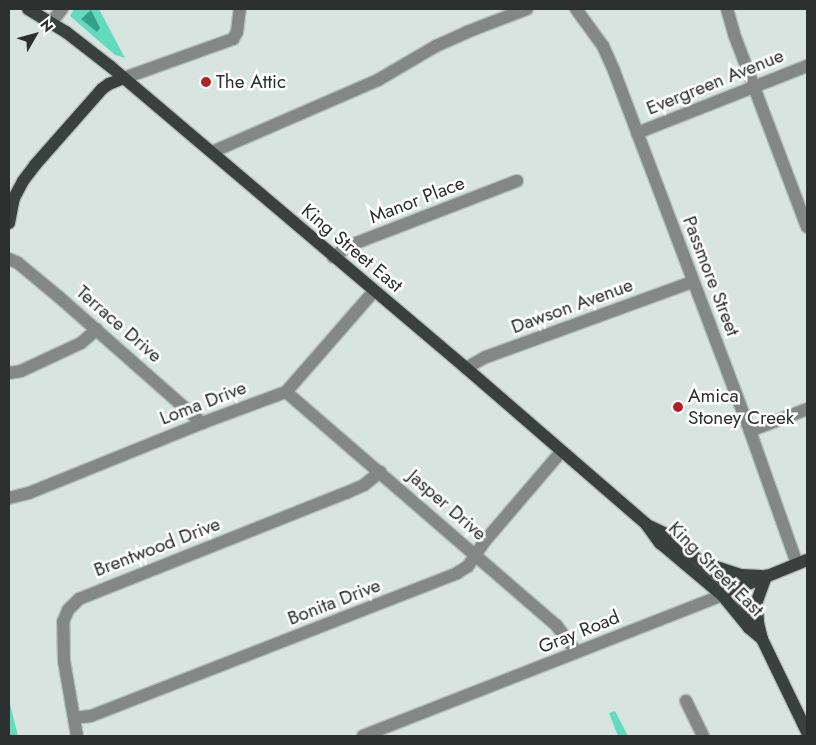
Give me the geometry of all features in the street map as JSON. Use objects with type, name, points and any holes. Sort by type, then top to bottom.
[{"type":"main road","name":"King Street East","points":[[28,9],[66,32],[124,78],[466,368],[646,524],[660,543],[722,595],[749,628],[762,639]]},
{"type":"main road","points":[[9,224],[11,197],[22,181],[87,105],[109,84],[124,78]]},
{"type":"main road","name":"King Street East","points":[[646,524],[668,535],[734,589],[758,623],[762,639],[807,732]]},
{"type":"main road","points":[[699,559],[742,575],[766,576],[757,601],[758,623]]},
{"type":"main road","name":"Gray Road","points":[[722,595],[802,562]]},
{"type":"street","points":[[50,23],[62,9]]},
{"type":"street","points":[[212,152],[378,80],[436,46],[527,9]]},
{"type":"street","name":"Passmore Street","points":[[576,9],[603,46],[692,282],[802,562]]},
{"type":"street","points":[[727,9],[734,34],[807,227]]},
{"type":"street","points":[[124,78],[233,39],[237,32],[239,10]]},
{"type":"street","name":"Evergreen Avenue","points":[[637,133],[807,66]]},
{"type":"street","name":"Manor Place","points":[[333,257],[351,246],[517,181]]},
{"type":"street","name":"Terrace Drive","points":[[9,259],[34,276],[97,329],[202,422]]},
{"type":"street","name":"Dawson Avenue","points":[[466,368],[486,358],[692,282]]},
{"type":"street","name":"Loma Drive","points":[[9,498],[29,493],[202,422],[286,392],[374,291]]},
{"type":"street","points":[[9,373],[21,371],[81,343],[97,329]]},
{"type":"street","name":"Jasper Drive","points":[[286,392],[556,625],[576,652]]},
{"type":"street","points":[[750,431],[807,409]]},
{"type":"street","name":"Bonita Drive","points":[[74,718],[92,716],[441,581],[468,566],[561,452]]},
{"type":"street","name":"Brentwood Drive","points":[[76,736],[64,661],[63,622],[68,610],[79,599],[346,494],[364,485],[380,472]]},
{"type":"street","name":"Gray Road","points":[[363,736],[722,595]]},
{"type":"street","points":[[686,701],[703,736]]},
{"type":"shaded area","points":[[74,9],[99,9],[125,58],[115,55],[70,16]]},
{"type":"shaded area","points":[[91,10],[100,28],[97,32],[81,19]]},
{"type":"shaded area","points":[[9,697],[10,704],[18,736],[9,736]]},
{"type":"shaded area","points":[[615,711],[628,736],[618,736],[609,713]]},
{"type":"place","name":"The Attic","points":[[206,82]]},
{"type":"place","name":"Amica Stoney Creek","points":[[678,407]]}]
